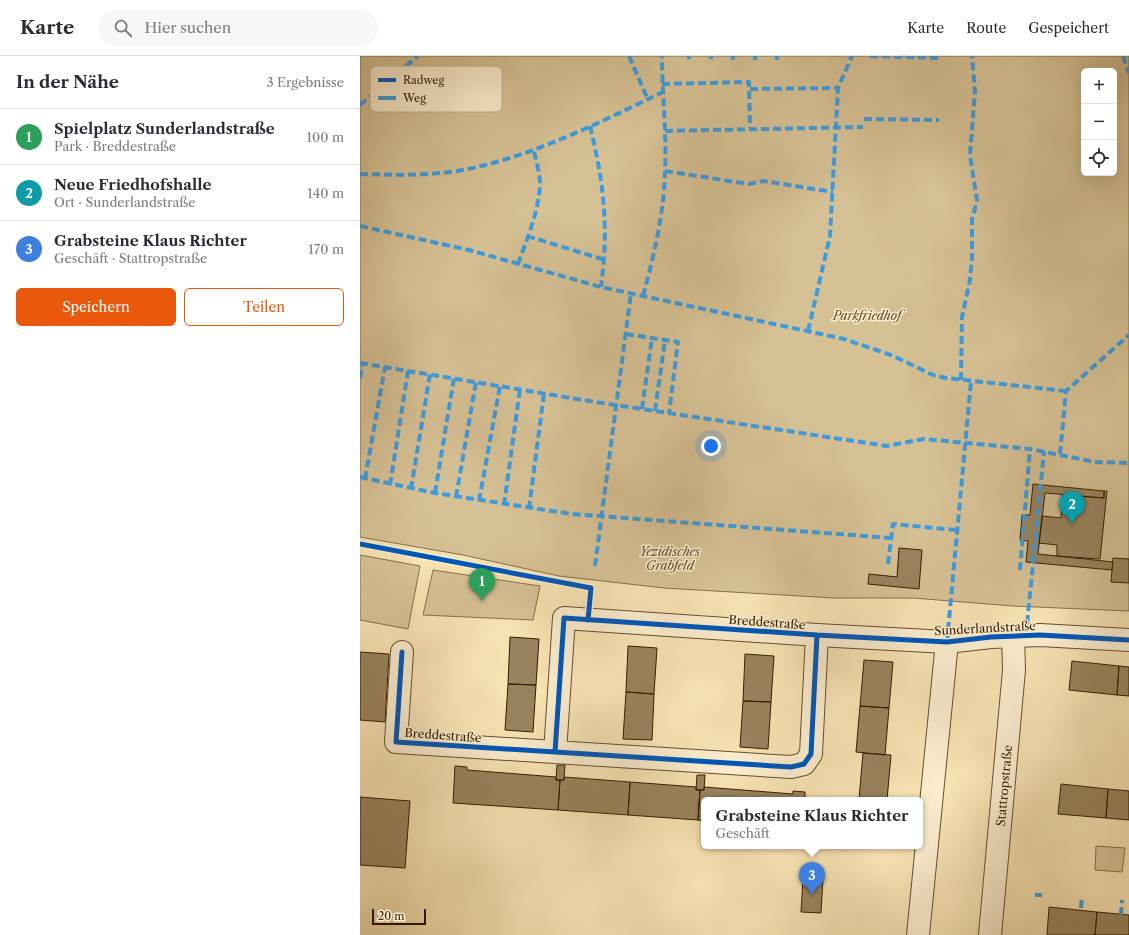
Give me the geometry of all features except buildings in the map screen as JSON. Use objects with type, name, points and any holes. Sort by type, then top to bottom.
[{"type":"street","name":"Breddestraße","points":[[402,652],[396,742],[792,767],[804,764],[811,754],[817,635],[564,618],[555,752]]},
{"type":"street","name":"Sunderlandstraße","points":[[817,635],[946,642],[1013,636],[1058,635],[1129,640]]},
{"type":"street","name":"Stattropstraße","points":[[990,935],[1014,670],[1013,636]]},
{"type":"street","points":[[918,935],[946,642]]},
{"type":"green space","name":"Parkfriedhof","points":[[360,56],[1129,56],[1129,611],[1013,606],[913,598],[834,598],[664,588],[559,576],[463,555],[360,537]]},
{"type":"green space","points":[[360,555],[420,566],[408,629],[360,620]]},
{"type":"green space","points":[[433,570],[540,586],[533,620],[423,615]]},
{"type":"green space","points":[[1096,846],[1125,848],[1122,872],[1095,870]]},
{"type":"marked path","points":[[406,66],[418,56]]},
{"type":"marked path","points":[[629,56],[648,100]]},
{"type":"marked path","points":[[643,296],[658,234],[663,203],[665,143],[662,56]]},
{"type":"marked path","points":[[808,331],[830,236],[838,88],[852,56]]},
{"type":"marked path","points":[[870,56],[940,58]]},
{"type":"marked path","points":[[961,380],[962,317],[970,280],[972,258],[972,220],[977,200],[970,155],[975,91],[972,56]]},
{"type":"marked path","points":[[1123,56],[1129,73]]},
{"type":"marked path","points":[[662,84],[749,82],[750,128]]},
{"type":"marked path","points":[[750,89],[838,88]]},
{"type":"marked path","points":[[360,174],[399,175],[437,173],[463,170],[489,164],[565,137],[663,92]]},
{"type":"marked path","points":[[360,105],[370,97]]},
{"type":"marked path","points":[[864,119],[939,120]]},
{"type":"marked path","points":[[590,126],[599,167],[604,206],[605,245],[601,287]]},
{"type":"marked path","points":[[665,131],[863,127]]},
{"type":"marked path","points":[[518,264],[532,225],[539,194],[540,184],[534,151]]},
{"type":"marked path","points":[[665,171],[749,184],[763,181],[833,192]]},
{"type":"marked path","points":[[360,226],[469,250],[601,287],[844,339],[891,355],[933,375],[946,378],[1066,391]]},
{"type":"marked path","points":[[527,236],[605,260]]},
{"type":"marked path","points":[[595,566],[631,293]]},
{"type":"marked path","points":[[626,334],[678,342],[669,413]]},
{"type":"marked path","points":[[1060,454],[1066,391],[1129,335]]},
{"type":"marked path","points":[[642,409],[652,338]]},
{"type":"marked path","points":[[655,411],[665,340]]},
{"type":"marked path","points":[[360,363],[589,401],[887,446],[924,439],[1030,449],[1095,462],[1129,463]]},
{"type":"marked path","points":[[360,378],[363,363]]},
{"type":"marked path","points":[[365,479],[385,367]]},
{"type":"marked path","points":[[390,485],[408,371]]},
{"type":"marked path","points":[[411,489],[430,374]]},
{"type":"marked path","points":[[435,493],[454,378]]},
{"type":"marked path","points":[[947,642],[971,381]]},
{"type":"marked path","points":[[456,497],[476,382]]},
{"type":"marked path","points":[[479,501],[500,386]]},
{"type":"marked path","points":[[504,505],[520,389]]},
{"type":"marked path","points":[[529,509],[544,393]]},
{"type":"marked path","points":[[1020,570],[1030,449]]},
{"type":"marked path","points":[[1026,635],[1044,451]]},
{"type":"marked path","points":[[360,477],[435,493],[572,514],[891,538]]},
{"type":"marked path","points":[[888,564],[893,524],[956,530]]},
{"type":"marked path","points":[[1035,895],[1042,895]]},
{"type":"marked path","points":[[1081,908],[1082,896]]},
{"type":"marked path","points":[[1121,915],[1122,900]]},
{"type":"cycle path","points":[[360,544],[591,588],[588,620]]},
{"type":"cycle path","points":[[402,652],[396,742],[791,767],[804,764],[811,754],[817,635],[564,618],[555,752]]},
{"type":"cycle path","points":[[817,635],[947,642],[991,637],[1040,635],[1129,640]]},
{"type":"place","name":"Neue Friedhofshalle","points":[[1072,524]]},
{"type":"place","name":"Spielplatz Sunderlandstraße","points":[[482,601]]},
{"type":"place","name":"Grabsteine Klaus Richter","points":[[812,895]]},
{"type":"park label","name":"Yezidisches Grabfeld","points":[[670,558]]}]
